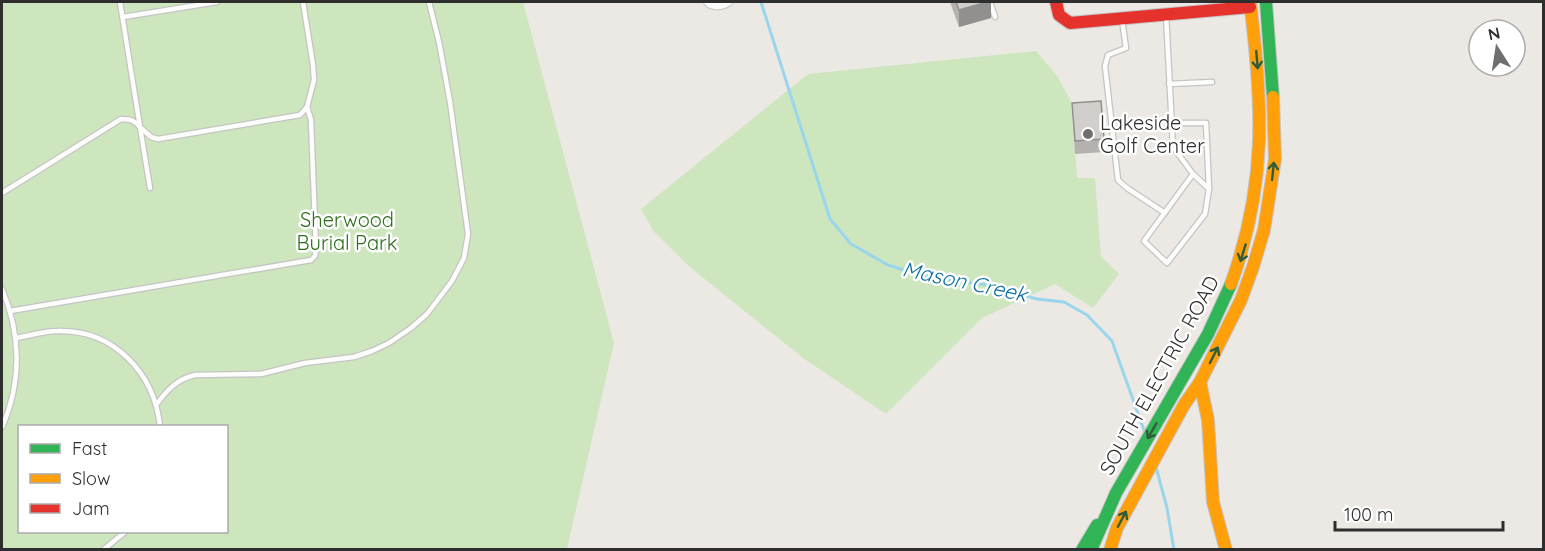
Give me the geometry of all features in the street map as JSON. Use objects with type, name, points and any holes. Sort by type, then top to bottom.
[{"type":"main road","points":[[1056,2],[1059,15],[1070,23],[1166,15],[1195,7],[1250,4]]},
{"type":"main road","name":"SOUTH ELECTRIC ROAD","points":[[1110,549],[1117,528],[1184,405],[1200,382],[1241,300],[1264,230],[1271,192],[1275,126],[1266,2]]},
{"type":"main road","name":"SOUTH ELECTRIC ROAD","points":[[1091,549],[1126,475],[1208,334],[1233,279],[1247,240],[1255,203],[1261,130],[1256,49],[1250,4]]},
{"type":"main road","points":[[1200,382],[1207,407],[1210,486],[1226,549]]},
{"type":"main road","points":[[1082,549],[1107,512]]},
{"type":"street","points":[[708,2],[715,6],[728,2]]},
{"type":"lane","points":[[120,2],[150,188]]},
{"type":"lane","points":[[123,17],[217,2]]},
{"type":"lane","points":[[2,193],[121,119],[135,121],[151,137],[158,139],[300,115],[307,107],[314,80],[303,2]]},
{"type":"lane","points":[[156,405],[177,382],[195,375],[261,374],[305,363],[354,357],[372,351],[411,328],[440,298],[452,281],[464,258],[468,234],[450,102],[429,2]]},
{"type":"lane","points":[[990,2],[995,17]]},
{"type":"lane","points":[[1166,15],[1173,147],[1193,174],[1209,189]]},
{"type":"lane","points":[[1122,19],[1126,48],[1108,55],[1105,66],[1118,180],[1165,213]]},
{"type":"lane","points":[[1169,84],[1212,82]]},
{"type":"lane","points":[[10,311],[311,260],[316,250],[311,120],[307,107]]},
{"type":"lane","points":[[1172,123],[1206,123],[1209,189],[1205,214],[1167,263],[1144,241],[1193,174]]},
{"type":"lane","points":[[2,289],[16,338],[17,372],[10,408],[2,428]]},
{"type":"lane","points":[[16,338],[56,331],[75,331],[105,341],[128,357],[139,369],[156,405],[160,425]]},
{"type":"lane","points":[[105,548],[123,533]]},
{"type":"lane","points":[[105,548],[114,549]]},
{"type":"green space","name":"Sherwood Burial Park","points":[[2,2],[523,2],[614,343],[567,549],[2,549]]},
{"type":"green space","points":[[1036,51],[1058,77],[1071,102],[1077,178],[1095,178],[1101,256],[1119,274],[1093,308],[1055,284],[982,318],[886,414],[803,358],[691,268],[654,232],[641,209],[808,74]]},
{"type":"building","points":[[956,2],[987,2],[959,10]]},
{"type":"building","name":"Lakeside Golf Center","points":[[1101,101],[1104,139],[1075,141],[1072,103]]},
{"type":"waterway","name":"Mason Creek","points":[[761,2],[830,219],[851,244],[888,265],[923,276],[988,285],[1037,299],[1064,302],[1087,315],[1112,341],[1145,433]]},
{"type":"waterway","name":"Mason Creek","points":[[1156,467],[1167,508],[1174,550]]},
{"type":"traffic: fast","points":[[1266,2],[1273,97]]},
{"type":"traffic: fast","points":[[1091,550],[1116,493],[1208,334],[1231,284]]},
{"type":"traffic: fast","points":[[1082,550],[1097,525]]},
{"type":"traffic: slow","points":[[1231,284],[1251,212],[1259,144],[1258,76],[1250,2]]},
{"type":"traffic: slow","points":[[1110,550],[1117,528],[1184,405],[1200,382],[1241,300],[1253,267],[1264,230],[1275,159],[1273,97]]},
{"type":"traffic: slow","points":[[1200,382],[1208,420],[1213,502],[1226,550]]},
{"type":"traffic: jam","points":[[1056,2],[1059,15],[1070,23],[1250,7]]},
{"type":"place","name":"Lakeside Golf Center","points":[[1088,134]]}]
